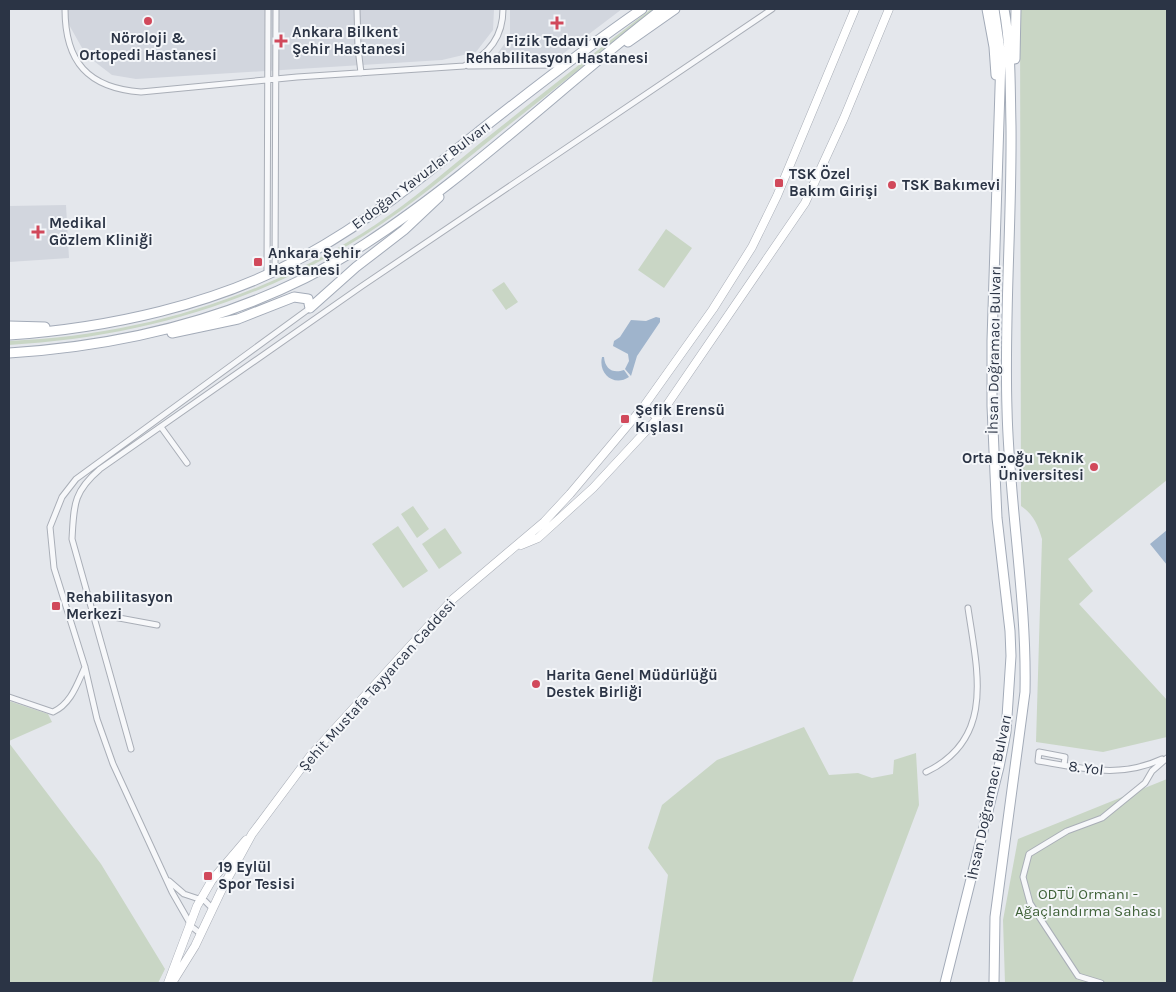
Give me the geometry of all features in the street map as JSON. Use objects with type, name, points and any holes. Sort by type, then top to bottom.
[{"type":"main road","name":"Erdoğan Yavuzlar Bulvarı","points":[[9,353],[72,348],[115,342],[204,319],[305,278],[363,245],[472,166],[662,9]]},
{"type":"main road","name":"Erdoğan Yavuzlar Bulvarı","points":[[578,77],[675,9]]},
{"type":"main road","name":"Şehit Mustafa Tayyarcan Caddesi","points":[[170,983],[187,936],[189,923],[200,899],[222,868],[252,834],[311,755],[453,599],[544,522],[570,494],[644,406],[713,309],[752,247],[791,167],[855,9]]},
{"type":"main road","name":"Şehit Mustafa Tayyarcan Caddesi","points":[[514,547],[538,538],[547,530],[605,476],[658,418],[805,203],[844,118],[889,9]]},
{"type":"main road","points":[[987,9],[994,47],[999,144]]},
{"type":"main road","name":"İhsan Doğramacı Bulvarı","points":[[946,983],[999,767],[1006,732],[1010,690],[1010,631],[997,518],[992,406],[992,341],[1001,57],[994,9]]},
{"type":"main road","name":"İhsan Doğramacı Bulvarı","points":[[994,983],[995,917],[1025,692],[1024,606],[1014,517],[1007,409],[1011,154],[1010,54],[1004,9]]},
{"type":"main road","points":[[1011,154],[1016,9]]},
{"type":"main road","name":"Erdoğan Yavuzlar Bulvarı","points":[[9,335],[63,329],[140,315],[226,291],[271,273],[323,246],[378,210],[562,65],[640,10]]},
{"type":"main road","points":[[115,342],[210,326],[247,316],[294,297],[308,299],[310,308],[356,267],[404,230],[472,166]]},
{"type":"main road","points":[[9,326],[63,329]]},
{"type":"main road","points":[[644,406],[658,418]]},
{"type":"main road","name":"Şehit Mustafa Tayyarcan Caddesi","points":[[170,983],[201,934],[223,886],[252,834]]},
{"type":"street","points":[[65,9],[65,28],[74,57],[91,77],[103,85],[118,90],[141,92],[268,80],[464,66],[562,65]]},
{"type":"street","points":[[268,9],[271,273]]},
{"type":"street","points":[[271,273],[276,9]]},
{"type":"street","points":[[358,9],[358,48],[361,73]]},
{"type":"street","points":[[464,66],[477,60],[491,47],[500,33],[503,9]]},
{"type":"street","points":[[131,749],[72,538],[74,505],[85,482],[362,286],[772,9]]},
{"type":"street","points":[[201,934],[189,923],[166,879],[113,764],[97,719],[85,666],[54,568],[50,527],[62,497],[76,479],[310,308]]},
{"type":"street","points":[[161,427],[187,463]]},
{"type":"street","points":[[926,772],[945,763],[960,747],[976,717],[979,695],[968,608]]},
{"type":"street","points":[[92,613],[157,625]]},
{"type":"street","points":[[9,697],[53,712],[63,708],[74,692],[85,666]]},
{"type":"street","name":"8. Yol","points":[[1064,765],[1066,757],[1039,752],[1038,761],[1099,771],[1128,771],[1167,758]]},
{"type":"street","points":[[1101,983],[1078,976],[1030,904],[1023,877],[1029,854],[1067,831],[1102,818],[1145,783],[1152,771],[1167,758]]},
{"type":"street","points":[[166,879],[184,894],[200,899],[213,909]]},
{"type":"shaded area","name":"Ankara Bilkent Şehir Hastanesi","points":[[65,9],[494,9],[493,30],[476,52],[442,60],[136,79],[112,75],[86,55],[68,23]]},
{"type":"shaded area","name":"Fizik Tedavi ve Rehabilitasyon Hastanesi","points":[[510,9],[622,9],[556,59],[495,57],[510,36]]},
{"type":"shaded area","name":"Medikal Gözlem Kliniği","points":[[66,205],[69,258],[9,262],[9,206]]},
{"type":"green space","points":[[651,9],[657,9],[415,200],[382,224],[324,259],[282,280],[194,313],[149,325],[103,334],[9,345],[9,341],[58,338],[106,331],[153,321],[200,308],[246,292],[290,273],[333,250],[388,216]]},
{"type":"green space","name":"Orta Doğu Teknik Üniversitesi","points":[[1020,9],[1167,9],[1167,480],[1068,559],[1093,591],[1079,604],[1167,700],[1167,737],[1103,752],[1036,742],[1042,539],[1034,520],[1021,506]]},
{"type":"green space","points":[[666,229],[692,248],[664,288],[638,270]]},
{"type":"green space","points":[[504,282],[518,302],[506,310],[492,290]]},
{"type":"green space","points":[[413,506],[429,529],[417,538],[401,514]]},
{"type":"green space","points":[[398,526],[428,571],[403,588],[372,544]]},
{"type":"green space","points":[[445,528],[462,553],[439,569],[422,544]]},
{"type":"green space","points":[[9,701],[48,714],[52,722],[9,741]]},
{"type":"green space","points":[[804,727],[829,775],[858,773],[872,778],[893,774],[894,760],[916,753],[919,805],[852,983],[652,983],[668,875],[648,848],[662,805],[717,760]]},
{"type":"green space","points":[[9,743],[101,864],[165,969],[158,983],[9,983]]},
{"type":"green space","name":"ODTÜ Ormanı - Ağaçlandırma Sahası","points":[[1167,779],[1167,983],[1005,983],[1003,920],[1018,839]]},
{"type":"water","points":[[656,317],[660,318],[660,322],[637,356],[631,376],[625,369],[629,361],[628,354],[613,346],[614,341],[620,337],[631,320],[646,321]]},
{"type":"water","points":[[602,357],[604,357],[606,365],[610,369],[613,371],[624,370],[629,377],[623,380],[613,380],[608,377],[602,369]]},
{"type":"water","points":[[1167,530],[1167,565],[1150,544]]},
{"type":"place","name":"Nöroloji & Ortopedi Hastanesi","points":[[148,21]]},
{"type":"place","name":"Fizik Tedavi ve Rehabilitasyon Hastanesi","points":[[557,23]]},
{"type":"place","name":"Ankara Bilkent Şehir Hastanesi","points":[[281,41]]},
{"type":"place","name":"TSK Özel Bakım Girişi","points":[[779,183]]},
{"type":"place","name":"TSK Bakımevi","points":[[892,185]]},
{"type":"place","name":"Medikal Gözlem Kliniği","points":[[38,232]]},
{"type":"place","name":"Ankara Şehir Hastanesi","points":[[258,262]]},
{"type":"place","name":"Şefik Erensü Kışlası","points":[[625,419]]},
{"type":"place","name":"Orta Doğu Teknik Üniversitesi","points":[[1094,467]]},
{"type":"place","name":"Rehabilitasyon Merkezi","points":[[56,606]]},
{"type":"place","name":"Harita Genel Müdürlüğü Destek Birliği","points":[[536,684]]},
{"type":"place","name":"19 Eylül Spor Tesisi","points":[[208,876]]}]
